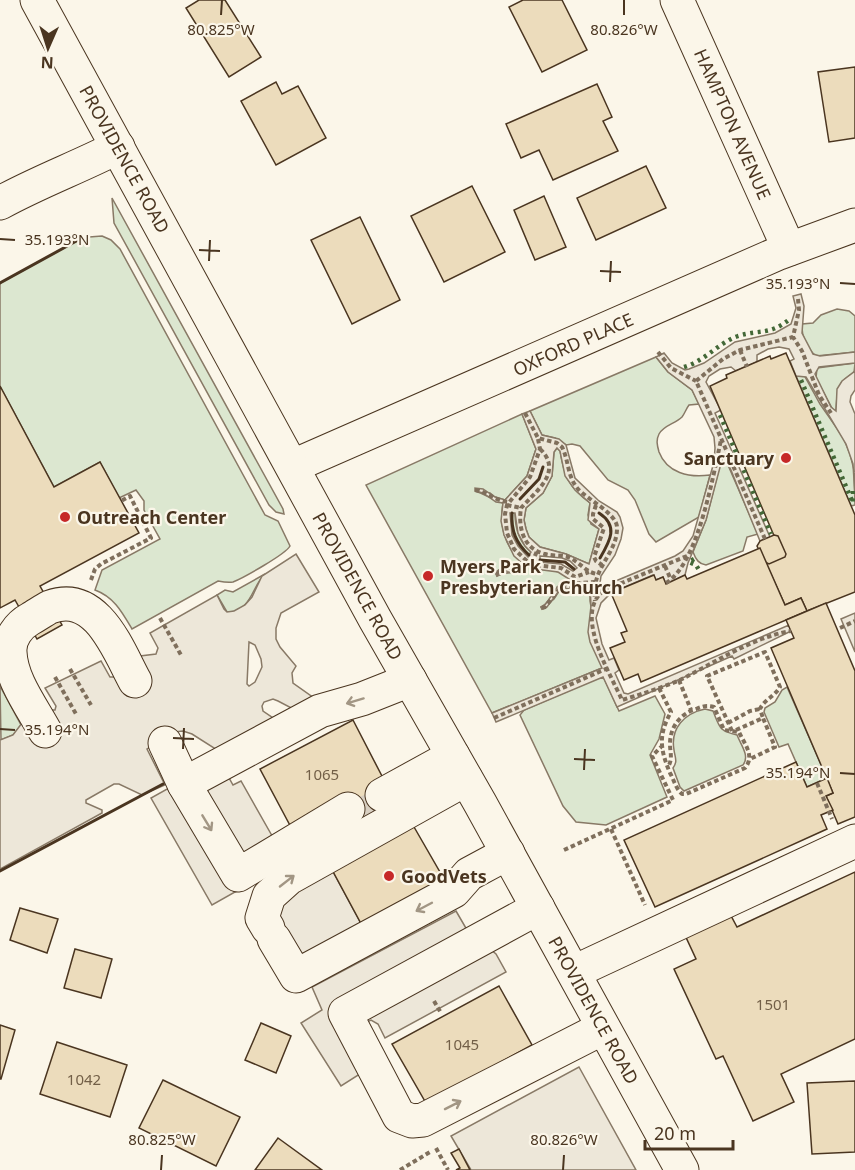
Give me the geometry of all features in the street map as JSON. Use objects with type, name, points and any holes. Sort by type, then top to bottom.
[{"type":"main road","name":"PROVIDENCE ROAD","points":[[37,0],[682,1170]]},
{"type":"main road","name":"HAMPTON AVENUE","points":[[677,0],[789,249]]},
{"type":"main road","points":[[0,203],[118,147]]},
{"type":"main road","name":"OXFORD PLACE","points":[[293,466],[789,249],[855,225]]},
{"type":"main road","points":[[45,731],[18,683],[9,649],[14,634],[25,622],[50,607],[75,606],[91,612],[106,628],[135,681]]},
{"type":"main road","points":[[183,784],[320,711],[362,699],[410,680]]},
{"type":"main road","points":[[165,743],[183,784],[238,875],[350,814]]},
{"type":"main road","points":[[385,799],[414,777],[460,767]]},
{"type":"main road","points":[[460,767],[289,878],[269,896],[262,918],[296,976],[454,891],[469,874],[508,853]]},
{"type":"main road","points":[[578,980],[658,933],[844,832]]},
{"type":"main road","points":[[578,980],[855,860]]},
{"type":"main road","points":[[538,908],[345,1013],[399,1116],[412,1121],[423,1120],[603,1028]]},
{"type":"path","points":[[798,299],[799,310],[793,337],[802,351],[819,395],[831,413]]},
{"type":"path","points":[[696,381],[723,359],[740,350],[793,337]]},
{"type":"path","points":[[740,350],[747,367]]},
{"type":"path","points":[[658,352],[671,369],[696,381],[765,539]]},
{"type":"path","points":[[525,413],[538,438],[540,449],[530,477],[508,503],[505,514],[507,533],[514,549],[530,563],[561,568],[575,577],[590,572]]},
{"type":"path","points":[[538,438],[557,443],[562,447],[573,482],[613,518],[617,529],[611,548],[597,574],[591,628],[622,700],[679,680],[736,651],[780,633],[791,631]]},
{"type":"path","points":[[666,583],[681,568],[697,533],[721,440]]},
{"type":"path","points":[[540,449],[546,454],[549,466],[547,478],[540,490],[521,508],[520,523],[524,537],[531,548],[537,552],[566,556],[597,574]]},
{"type":"path","points":[[475,490],[521,508]]},
{"type":"path","points":[[90,584],[95,568],[151,538],[130,496],[121,501]]},
{"type":"path","points":[[596,505],[592,514],[593,519],[604,528],[594,557],[602,565]]},
{"type":"path","points":[[496,574],[502,571],[519,571],[530,563],[537,552]]},
{"type":"path","points":[[595,602],[601,593],[612,587],[687,556]]},
{"type":"path","points":[[665,566],[671,580]]},
{"type":"path","points":[[542,608],[562,586],[571,587],[581,583],[595,582]]},
{"type":"path","points":[[160,618],[181,655]]},
{"type":"path","points":[[840,628],[855,621]]},
{"type":"path","points":[[659,688],[671,712],[666,722],[661,747],[678,791],[686,794],[745,768],[750,759],[775,747],[760,709],[762,703],[775,695],[780,687],[765,652],[707,676],[733,731]]},
{"type":"path","points":[[494,718],[608,668]]},
{"type":"path","points":[[70,669],[91,705]]},
{"type":"path","points":[[55,677],[76,714]]},
{"type":"path","points":[[679,680],[691,710]]},
{"type":"path","points":[[668,766],[671,761],[670,737],[673,727],[691,710],[708,705],[714,707],[724,730],[739,732],[750,759]]},
{"type":"path","points":[[728,723],[750,711],[760,709]]},
{"type":"path","points":[[733,731],[763,718]]},
{"type":"path","points":[[564,850],[673,800],[652,756],[661,747]]},
{"type":"path","points":[[817,783],[844,832]]},
{"type":"path","points":[[611,829],[658,933]]},
{"type":"path","points":[[400,1170],[436,1148],[448,1170]]},
{"type":"green space","points":[[112,198],[284,514],[276,512],[269,505],[114,223]]},
{"type":"green space","points":[[102,236],[111,240],[120,249],[265,515],[278,521],[290,546],[273,560],[246,576],[233,582],[218,581],[132,629],[112,601],[95,590],[102,570],[160,539],[144,510],[144,501],[136,490],[119,498],[100,462],[54,487],[0,386],[0,283],[80,239]]},
{"type":"green space","points":[[837,309],[849,311],[855,316],[855,352],[816,356],[805,342],[802,324],[813,323],[821,315]]},
{"type":"green space","points":[[656,357],[668,372],[692,390],[699,404],[689,405],[682,417],[661,431],[657,440],[659,452],[667,465],[673,469],[687,475],[710,475],[699,517],[656,542],[649,534],[635,500],[628,490],[608,480],[580,446],[566,445],[555,438],[542,435],[530,411]]},
{"type":"green space","points":[[855,363],[854,373],[841,384],[837,393],[836,411],[833,410],[816,378],[817,368]]},
{"type":"green space","points":[[804,375],[820,404],[843,437],[850,454],[854,470],[855,505],[851,506],[796,376]]},
{"type":"green space","points":[[522,414],[536,449],[527,476],[505,500],[490,493],[475,491],[503,503],[502,520],[505,536],[512,551],[524,564],[518,568],[497,571],[497,576],[521,571],[528,566],[557,571],[573,580],[583,582],[557,587],[541,607],[542,609],[554,599],[561,588],[590,584],[590,601],[602,668],[492,713],[366,485]]},
{"type":"green space","points":[[557,448],[572,487],[590,503],[588,515],[591,524],[599,529],[589,564],[566,554],[540,547],[529,537],[526,529],[524,520],[526,508],[543,493],[552,476],[554,452]]},
{"type":"green space","points":[[724,456],[758,534],[747,537],[743,551],[706,565],[698,561],[693,552],[706,520]]},
{"type":"green space","points":[[509,513],[515,513],[518,534],[523,544],[531,552],[528,557],[514,537]]},
{"type":"green space","points":[[265,574],[242,608],[227,612],[217,595],[225,590],[233,592]]},
{"type":"green space","points":[[603,676],[619,711],[655,696],[665,714],[659,739],[650,755],[667,797],[606,825],[576,822],[563,806],[520,715],[524,710]]},
{"type":"green space","points":[[0,686],[21,725],[13,735],[1,740]]},
{"type":"green space","points":[[787,687],[827,778],[807,787],[788,744],[779,747],[764,712],[765,708],[775,702],[782,690]]},
{"type":"green space","points":[[705,709],[713,711],[723,730],[737,735],[744,750],[745,762],[743,765],[684,791],[680,787],[673,768],[676,761],[674,735],[685,718]]},
{"type":"shaded area","points":[[801,294],[804,306],[802,333],[813,354],[820,356],[855,352],[855,363],[819,367],[815,374],[831,407],[836,411],[837,389],[842,381],[855,371],[855,390],[850,402],[855,414],[855,496],[853,464],[846,444],[806,377],[796,376],[790,361],[794,359],[789,349],[779,347],[768,349],[757,355],[757,362],[736,371],[731,367],[720,369],[709,376],[706,382],[721,410],[715,413],[770,537],[760,541],[726,458],[723,456],[706,520],[685,575],[666,584],[663,577],[656,580],[653,575],[611,593],[601,603],[596,618],[602,644],[609,660],[614,658],[619,670],[615,673],[624,693],[628,694],[789,625],[791,631],[734,659],[732,656],[617,707],[603,677],[496,722],[492,713],[602,668],[588,632],[591,606],[590,584],[572,589],[561,588],[547,607],[542,609],[541,607],[545,605],[559,585],[572,585],[579,582],[572,581],[558,572],[528,566],[521,572],[506,572],[497,576],[495,573],[500,569],[518,569],[523,564],[514,556],[504,535],[501,521],[503,503],[496,502],[483,493],[475,491],[475,488],[483,489],[505,500],[527,476],[536,449],[522,414],[530,411],[542,435],[559,439],[566,445],[575,478],[599,501],[617,512],[620,517],[623,528],[621,539],[615,555],[601,576],[599,591],[611,583],[683,551],[693,536],[714,462],[714,437],[692,390],[668,372],[656,357],[664,353],[672,363],[685,370],[704,363],[735,342],[775,333],[791,324],[796,308],[793,296]],"holes":[[[557,448],[560,451],[565,476],[575,490],[590,503],[588,520],[599,529],[589,564],[566,554],[540,547],[529,537],[526,529],[524,520],[526,508],[543,493],[552,476],[554,452]],[[510,513],[515,513],[518,533],[531,552],[528,557],[512,535]],[[540,556],[562,558],[570,561],[577,568],[573,571],[561,564],[540,562]]]},
{"type":"shaded area","points":[[296,554],[319,592],[281,613],[276,628],[276,639],[280,647],[296,666],[292,673],[293,683],[314,698],[295,710],[273,699],[264,702],[263,711],[276,720],[217,750],[192,734],[183,731],[174,732],[147,749],[165,785],[142,795],[119,784],[114,784],[86,800],[86,803],[102,810],[102,813],[0,869],[0,740],[13,735],[22,723],[49,710],[55,710],[56,706],[45,688],[101,661],[110,677],[115,677],[140,656],[156,654],[158,648],[150,633],[217,595],[227,612],[234,611],[245,605],[252,597],[262,576]],"holes":[[[249,642],[255,645],[262,667],[255,682],[249,686],[247,684]]]},
{"type":"shaded area","points":[[855,613],[855,652],[841,619]]},
{"type":"shaded area","points":[[219,760],[233,785],[241,781],[275,841],[265,875],[212,905],[151,798]]},
{"type":"shaded area","points":[[330,866],[365,931],[297,968],[261,903]]},
{"type":"shaded area","points":[[456,911],[467,930],[496,954],[506,972],[385,1038],[378,1024],[371,1020],[365,1023],[382,1060],[341,1086],[301,1023],[322,1010],[312,987]]},
{"type":"shaded area","points":[[579,1067],[636,1170],[471,1170],[451,1136]]},
{"type":"building","points":[[199,0],[225,0],[261,57],[229,77],[186,8]]},
{"type":"building","points":[[523,0],[562,0],[587,50],[542,72],[509,7]]},
{"type":"building","points":[[855,67],[855,138],[829,142],[818,72]]},
{"type":"building","points":[[276,82],[282,94],[298,86],[326,138],[276,165],[241,101]]},
{"type":"building","points":[[597,84],[612,117],[603,121],[618,151],[553,180],[539,150],[521,158],[506,124]]},
{"type":"building","points":[[646,166],[666,208],[596,240],[577,198]]},
{"type":"building","points":[[472,186],[505,252],[444,282],[411,216]]},
{"type":"building","points":[[544,196],[566,247],[535,260],[514,210]]},
{"type":"building","points":[[360,217],[400,300],[352,324],[311,240]]},
{"type":"building","name":"Sanctuary","points":[[786,353],[855,515],[855,592],[807,611],[801,598],[785,605],[764,559],[781,552],[710,386],[727,378],[726,375],[770,356],[771,359]]},
{"type":"building","name":"Outreach Center","points":[[0,386],[54,487],[100,462],[139,533],[40,586],[62,625],[37,639],[15,600],[0,608]]},
{"type":"building","points":[[774,535],[778,536],[786,554],[785,557],[769,564],[765,562],[757,546],[760,541]]},
{"type":"building","points":[[760,548],[785,605],[801,598],[807,611],[641,682],[638,674],[624,680],[610,648],[625,642],[621,633],[627,631],[611,593],[654,575],[656,580],[663,577],[666,584],[685,575],[687,579]]},
{"type":"building","points":[[826,603],[855,671],[855,817],[838,824],[826,796],[833,793],[771,648],[794,638],[786,620]]},
{"type":"building","points":[[353,720],[384,780],[389,807],[356,824],[293,831],[260,769]]},
{"type":"building","points":[[796,762],[807,787],[827,778],[833,793],[826,796],[833,810],[821,815],[827,829],[655,907],[624,840]]},
{"type":"building","name":"GoodVets","points":[[410,820],[448,886],[365,931],[330,866]]},
{"type":"building","points":[[855,872],[855,1039],[781,1074],[794,1102],[753,1121],[723,1056],[716,1059],[674,969],[696,959],[684,933],[729,912],[737,927]]},
{"type":"building","points":[[20,908],[58,919],[47,953],[10,940]]},
{"type":"building","points":[[75,949],[112,959],[101,998],[64,988]]},
{"type":"building","points":[[499,986],[532,1045],[426,1103],[392,1044]]},
{"type":"building","points":[[261,1023],[291,1036],[276,1073],[245,1060]]},
{"type":"building","points":[[0,1025],[15,1030],[1,1079],[0,1079]]},
{"type":"building","points":[[57,1042],[127,1065],[110,1117],[40,1094]]},
{"type":"building","points":[[163,1080],[240,1117],[216,1166],[139,1128]]},
{"type":"building","points":[[855,1081],[855,1152],[812,1154],[807,1083]]},
{"type":"building","points":[[278,1138],[322,1170],[255,1170]]},
{"type":"building","points":[[459,1149],[470,1170],[456,1170],[460,1168],[451,1153]]},
{"type":"tunnel","points":[[353,818],[387,803]]},
{"type":"hedge","points":[[684,367],[698,361],[731,339],[771,330],[791,318]]},
{"type":"hedge","points":[[801,380],[853,503],[853,490]]},
{"type":"hedge","points":[[720,415],[771,534]]},
{"type":"hedge","points":[[694,559],[689,562],[696,565],[699,570]]},
{"type":"wall","points":[[0,283],[80,239]]},
{"type":"wall","points":[[520,499],[539,479],[543,467]]},
{"type":"wall","points":[[512,513],[515,536],[529,555]]},
{"type":"wall","points":[[599,513],[611,528],[607,546],[600,558]]},
{"type":"wall","points":[[540,560],[565,562],[574,569]]},
{"type":"wall","points":[[0,871],[163,784]]},
{"type":"place","name":"Sanctuary","points":[[786,458]]},
{"type":"place","name":"Outreach Center","points":[[65,517]]},
{"type":"place","name":"Myers Park Presbyterian Church","points":[[428,576]]},
{"type":"place","name":"GoodVets","points":[[389,876]]}]
